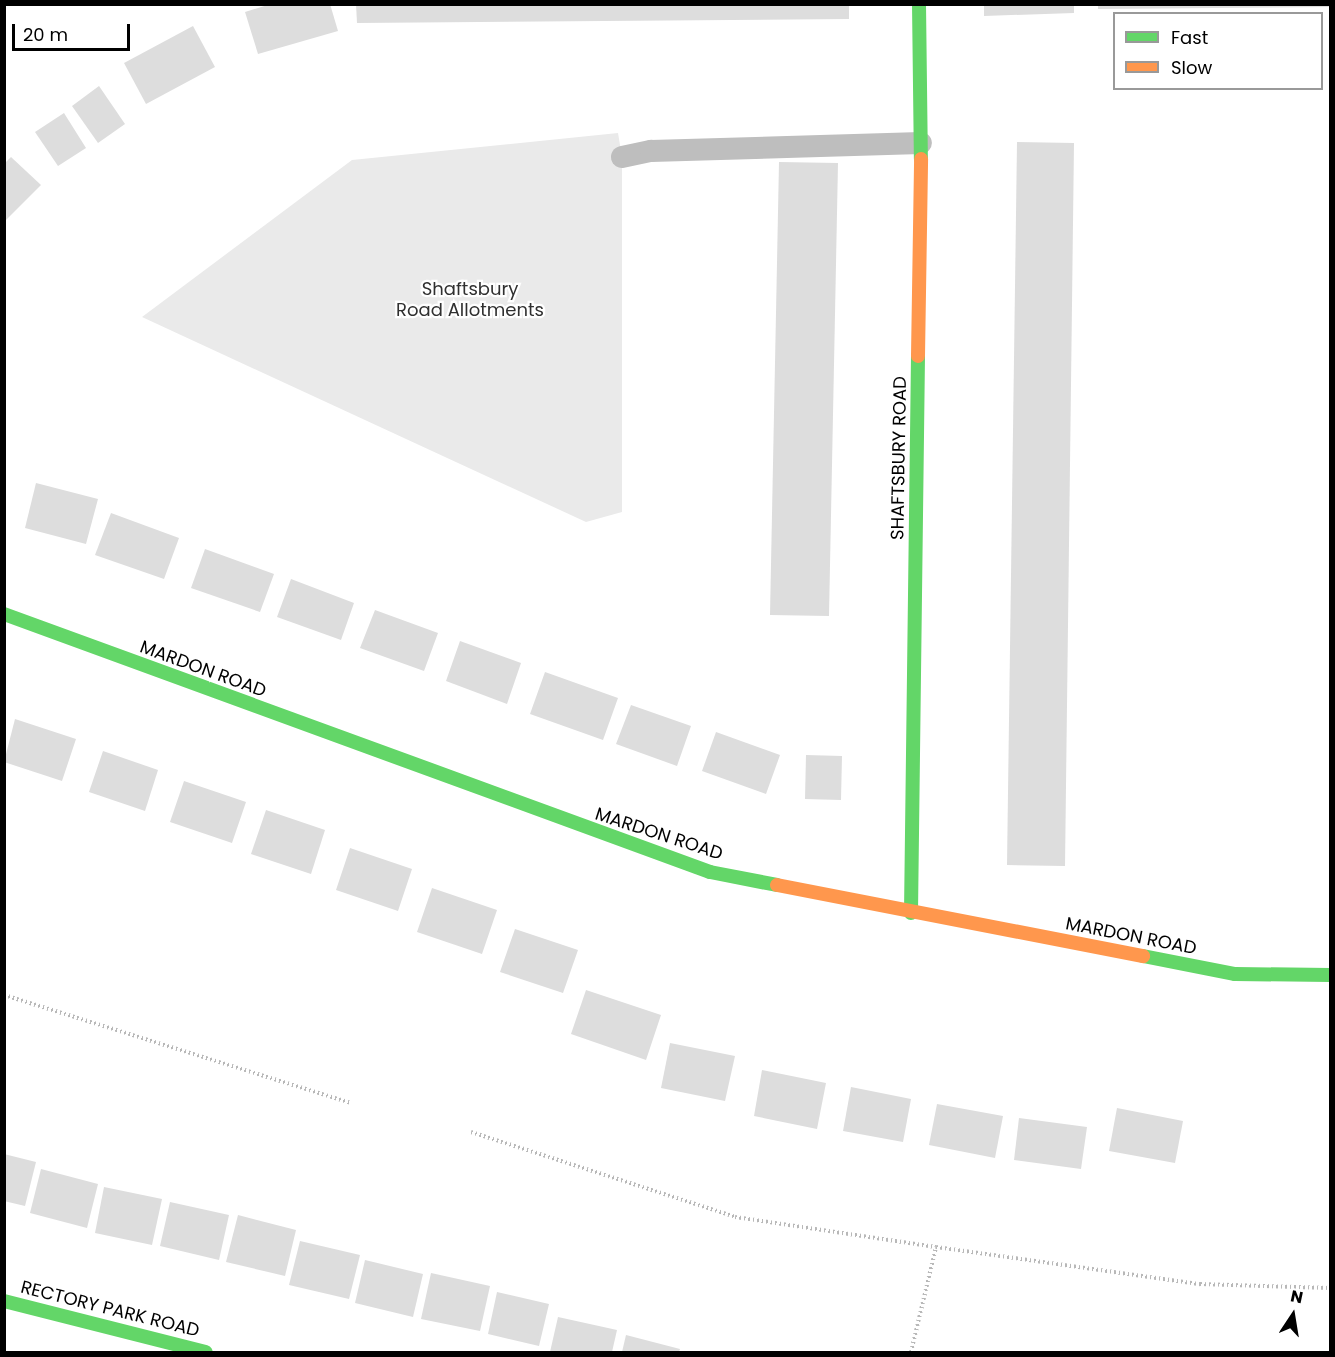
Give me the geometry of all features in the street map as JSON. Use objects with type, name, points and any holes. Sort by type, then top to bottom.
[{"type":"street","name":"SHAFTSBURY ROAD","points":[[911,913],[921,143],[919,4]]},
{"type":"street","name":"MARDON ROAD","points":[[4,614],[710,872],[911,913],[1235,974],[1330,975]]},
{"type":"street","name":"RECTORY PARK ROAD","points":[[4,1300],[206,1353]]},
{"type":"lane","points":[[622,157],[651,151],[921,143]]},
{"type":"path","points":[[4,995],[351,1103]]},
{"type":"path","points":[[471,1132],[735,1217],[1200,1284],[1330,1288]]},
{"type":"path","points":[[911,1353],[936,1246]]},
{"type":"green space","name":"Shaftsbury Road Allotments","points":[[618,133],[622,157],[622,512],[586,522],[142,317],[352,160]]},
{"type":"building","points":[[271,4],[330,4],[338,31],[258,54],[245,12]]},
{"type":"building","points":[[356,4],[849,4],[849,19],[357,23]]},
{"type":"building","points":[[984,4],[1074,4],[1074,13],[984,16]]},
{"type":"building","points":[[1098,4],[1330,4],[1330,7],[1098,9]]},
{"type":"building","points":[[193,26],[215,67],[146,104],[124,63]]},
{"type":"building","points":[[99,86],[125,124],[98,143],[72,106]]},
{"type":"building","points":[[64,113],[86,148],[58,166],[35,132]]},
{"type":"building","points":[[1017,142],[1074,143],[1065,866],[1007,865]]},
{"type":"building","points":[[11,157],[41,185],[4,222],[4,164]]},
{"type":"building","points":[[779,162],[838,163],[829,616],[770,615]]},
{"type":"building","points":[[36,483],[98,499],[86,544],[25,528]]},
{"type":"building","points":[[111,513],[179,538],[164,579],[95,555]]},
{"type":"building","points":[[205,549],[274,574],[260,612],[191,588]]},
{"type":"building","points":[[291,579],[354,603],[341,640],[277,617]]},
{"type":"building","points":[[375,610],[438,633],[424,671],[360,648]]},
{"type":"building","points":[[460,641],[521,663],[507,704],[446,681]]},
{"type":"building","points":[[545,672],[618,698],[603,740],[530,714]]},
{"type":"building","points":[[631,705],[691,726],[677,766],[616,744]]},
{"type":"building","points":[[15,719],[76,739],[62,781],[4,762]]},
{"type":"building","points":[[716,732],[780,755],[766,794],[702,771]]},
{"type":"building","points":[[103,751],[158,770],[145,811],[89,792]]},
{"type":"building","points":[[806,755],[842,756],[841,800],[805,799]]},
{"type":"building","points":[[184,781],[246,802],[232,843],[170,822]]},
{"type":"building","points":[[266,810],[325,830],[311,874],[251,854]]},
{"type":"building","points":[[350,848],[412,869],[398,911],[336,890]]},
{"type":"building","points":[[432,888],[497,910],[482,954],[417,932]]},
{"type":"building","points":[[515,929],[578,950],[563,993],[500,972]]},
{"type":"building","points":[[586,990],[661,1015],[646,1060],[571,1034]]},
{"type":"building","points":[[670,1043],[735,1056],[725,1101],[661,1088]]},
{"type":"building","points":[[762,1070],[826,1083],[817,1129],[754,1116]]},
{"type":"building","points":[[851,1087],[911,1099],[903,1142],[843,1131]]},
{"type":"building","points":[[937,1104],[1003,1116],[995,1158],[929,1145]]},
{"type":"building","points":[[1117,1108],[1183,1121],[1175,1163],[1109,1151]]},
{"type":"building","points":[[1019,1118],[1087,1127],[1081,1169],[1014,1160]]},
{"type":"building","points":[[4,1154],[36,1162],[25,1206],[4,1201]]},
{"type":"building","points":[[41,1169],[98,1184],[87,1228],[30,1213]]},
{"type":"building","points":[[104,1187],[162,1199],[152,1245],[95,1233]]},
{"type":"building","points":[[170,1202],[229,1215],[219,1260],[160,1246]]},
{"type":"building","points":[[238,1215],[296,1230],[285,1276],[226,1262]]},
{"type":"building","points":[[300,1241],[360,1255],[349,1299],[289,1285]]},
{"type":"building","points":[[365,1260],[423,1274],[413,1317],[355,1303]]},
{"type":"building","points":[[431,1273],[490,1286],[480,1331],[421,1319]]},
{"type":"building","points":[[497,1292],[549,1304],[539,1346],[488,1334]]},
{"type":"building","points":[[558,1317],[617,1330],[612,1352],[550,1352]]},
{"type":"building","points":[[626,1335],[680,1349],[679,1352],[622,1352]]},
{"type":"traffic: fast","points":[[919,4],[921,159]]},
{"type":"traffic: fast","points":[[911,913],[918,356]]},
{"type":"traffic: fast","points":[[4,614],[710,872],[777,885]]},
{"type":"traffic: fast","points":[[1143,956],[1235,974],[1330,975]]},
{"type":"traffic: fast","points":[[4,1301],[206,1352]]},
{"type":"traffic: slow","points":[[918,356],[921,159]]},
{"type":"traffic: slow","points":[[777,885],[1143,956]]}]
